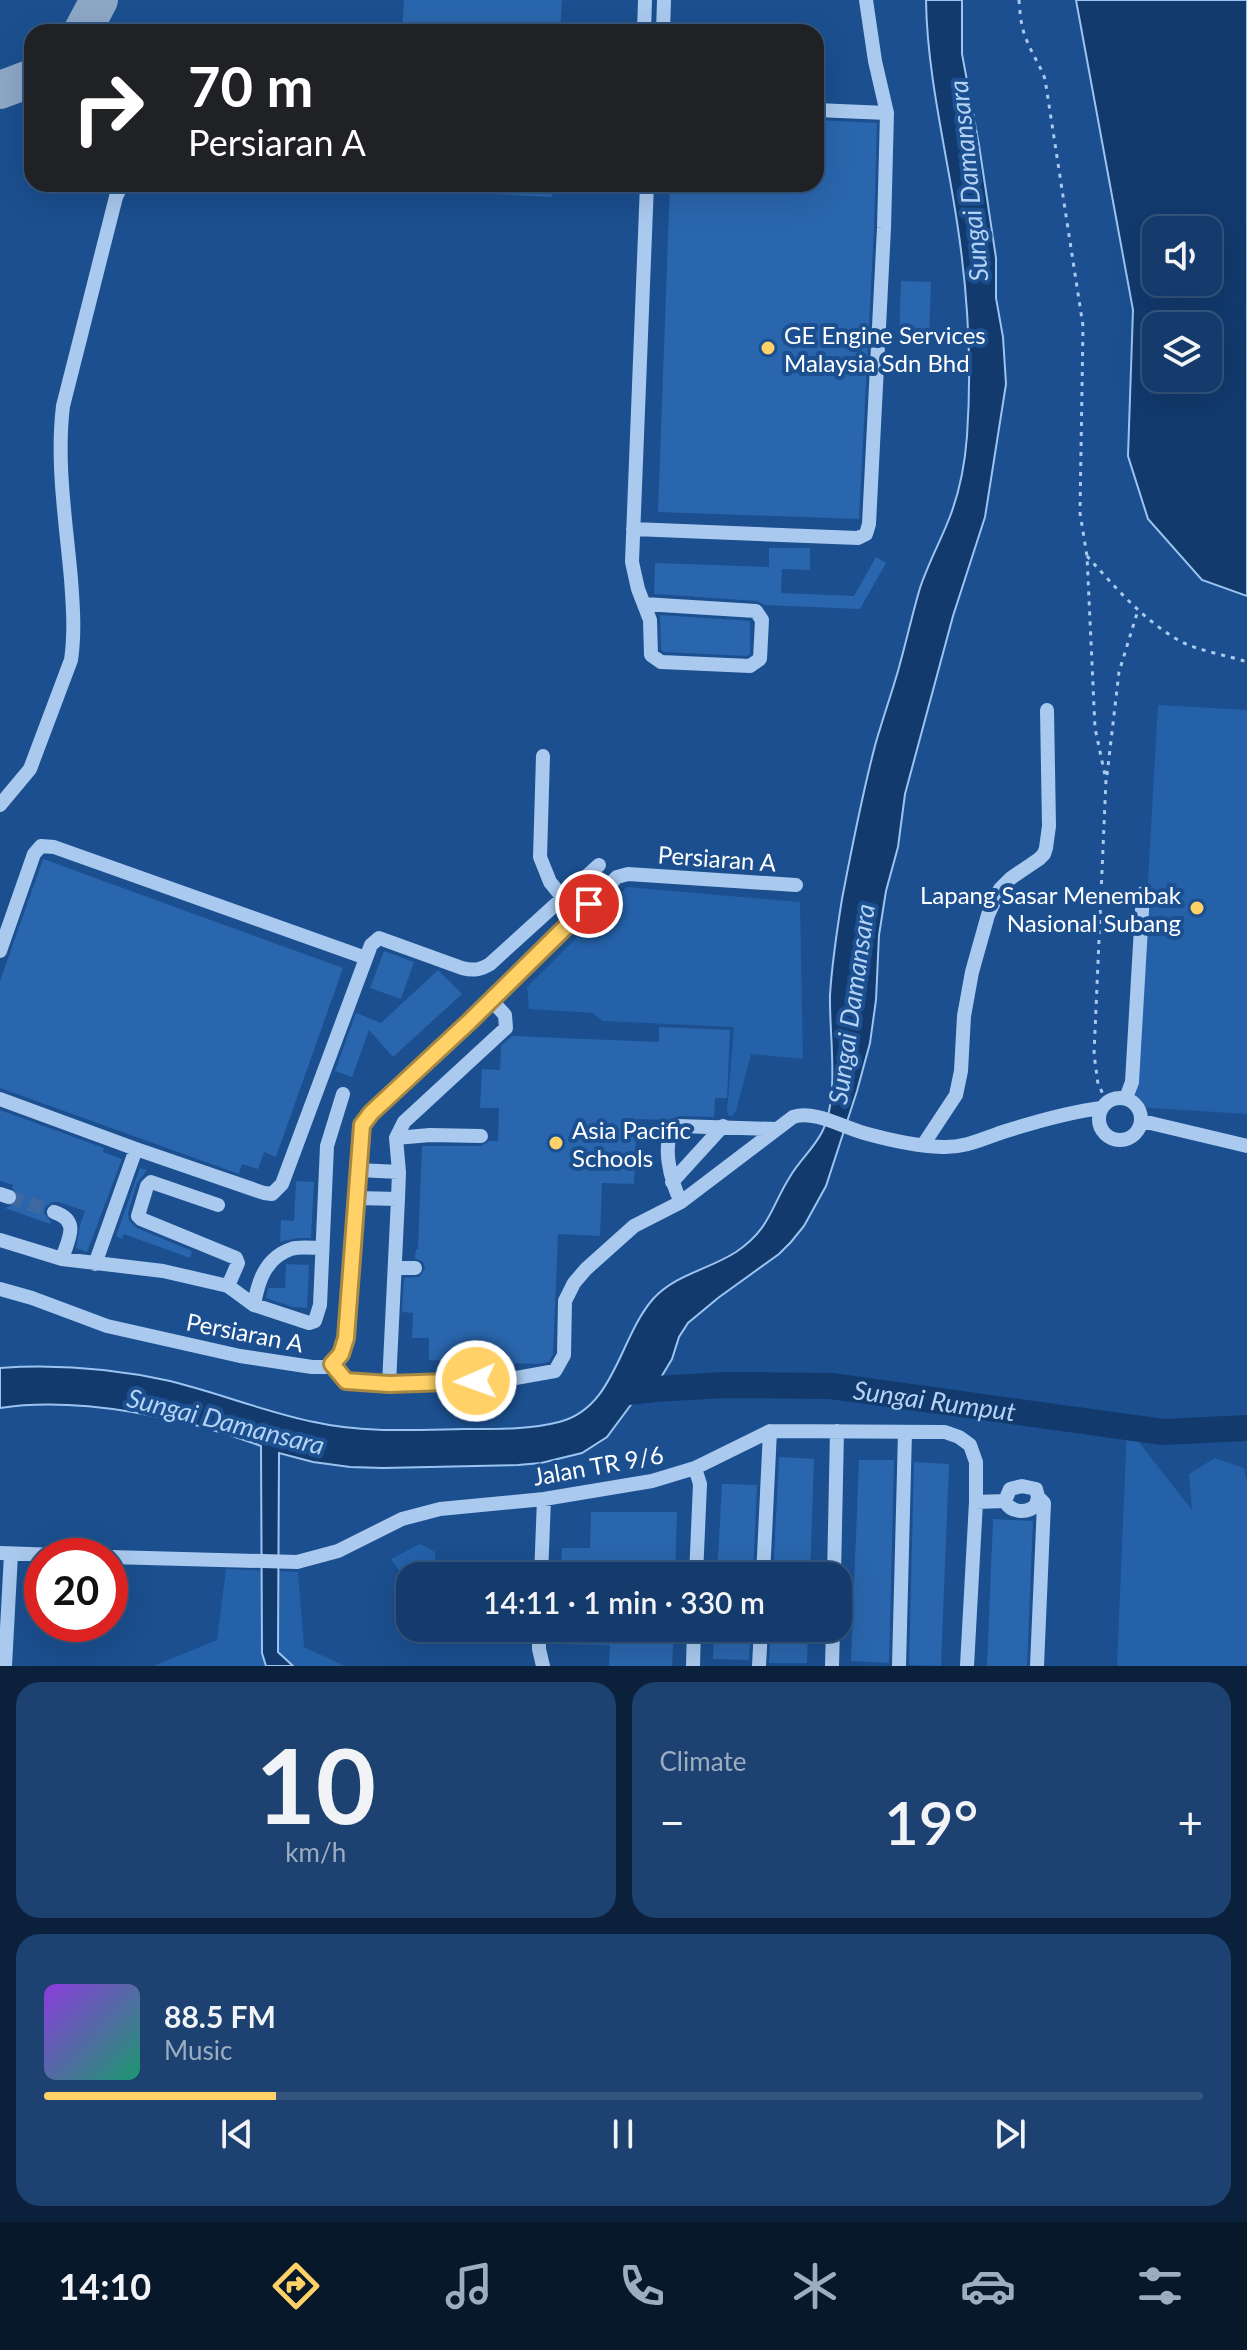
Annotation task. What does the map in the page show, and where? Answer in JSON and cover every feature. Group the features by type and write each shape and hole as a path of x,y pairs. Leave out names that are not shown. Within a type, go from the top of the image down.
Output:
{"street":[{"path":"644,24 645,0"},
{"path":"663,24 664,0"},
{"path":"633,529 858,538 866,534 869,524 884,228 887,113 866,0"},
{"path":"824,110 887,113"},
{"path":"0,805 30,769 71,660 74,613 59,437 63,406 118,192"},
{"path":"644,604 756,611 762,620 760,659 750,666 657,661 651,655 650,620 644,604 633,574 647,192"},
{"path":"923,1145 956,1095 961,1071 964,1016 988,915 1000,889 1039,859 1046,848 1049,826 1047,710"},
{"path":"543,756 540,857 550,882 563,898"},
{"path":"0,951 34,854 41,846 54,847 366,958"},
{"path":"0,1099 272,1194 278,1190 371,945 379,938 462,968 473,971 482,969 599,865"},
{"name":"Persiaran A","path":"0,1289 107,1326 240,1356 312,1367 332,1364 341,1354 346,1338 362,1125 371,1113 617,877 628,874 796,885"},
{"path":"1126,1098 1132,1082 1143,893"},
{"path":"389,1384 399,1172 396,1138 404,1122 506,1028 505,1015 491,1000"},
{"path":"424,1065 444,1086"},
{"path":"0,1240 62,1259 163,1271 228,1286 254,1305 309,1323 315,1321 320,1305 327,1146 343,1094"},
{"path":"332,1364 346,1381 389,1384 505,1380 555,1371 564,1355 565,1301 586,1269 634,1226 681,1202 800,1114 863,1132 944,1147 974,1144 1040,1121 1126,1098 1138,1107 1142,1121 1135,1134 1115,1140 1103,1131 1100,1124 1104,1105"},
{"path":"1142,1121 1247,1146"},
{"path":"681,1202 669,1170 670,1134 673,1128 723,1126 776,1129"},
{"path":"672,1182 723,1126"},
{"path":"396,1138 481,1136"},
{"path":"95,1264 136,1149"},
{"path":"358,1170 399,1172"},
{"path":"218,1205 151,1182 138,1216 236,1258 238,1263 228,1286"},
{"path":"357,1198 398,1199"},
{"path":"54,1212 65,1216 70,1222 71,1230 62,1259"},
{"path":"254,1305 258,1281 276,1259 291,1249 322,1248"},
{"path":"395,1268 415,1268"},
{"path":"764,1562 770,1431"},
{"name":"Jalan TR 9/6","path":"128,1558 297,1562 338,1551 402,1519 440,1509 544,1499 652,1481 695,1468 770,1431 945,1432 970,1445 976,1462 967,1666"},
{"path":"834,1562 837,1431"},
{"path":"899,1666 905,1432"},
{"path":"695,1468 700,1484 697,1562"},
{"path":"976,1502 1005,1501 1013,1509 1028,1510 1036,1505 1038,1497 1044,1503 1037,1666"},
{"path":"542,1562 544,1499"},
{"path":"5,1666 6,1553"},
{"path":"539,1642 543,1666"},
{"path":"693,1666 694,1642"},
{"path":"759,1666 760,1642"},
{"path":"832,1666 833,1642"}],"path":[{"path":"1019,0 1027,41 1045,79 1083,326 1080,513 1087,556 1095,728 1106,780"},
{"path":"1087,556 1138,610 1182,642 1247,662"},
{"path":"1104,1105 1094,1054 1106,780 1119,672 1138,610"}],"shaded area":[{"name":"Lapang Sasar Menembak Nasional Subang","path":"1158,705 1247,710 1247,1114 1135,1107"},
{"path":"627,887 800,902 803,1059 751,1054 732,1116 727,1111 734,1027 603,1021 592,1013 529,1009 527,987"},
{"path":"1127,1427 1192,1510 1189,1474 1215,1458 1244,1468 1247,1482 1247,1666 1117,1666"},
{"path":"420,1544 435,1552 436,1562 396,1562 396,1566 391,1559"},
{"path":"226,1569 298,1572 304,1647 345,1666 153,1666 217,1640"}],"water":[{"name":"Sungai Damansara","path":"926,0 962,0 962,54 996,258 996,298 1003,337 1006,384 985,517 953,616 905,794 898,847 886,891 879,935 876,1000 870,1043 826,1186 804,1226 791,1242 688,1323 654,1389 633,1402 607,1437 582,1453 518,1465 383,1468 313,1462 279,1453 278,1652 293,1666 266,1666 262,1653 261,1446 167,1419 98,1407 31,1405 0,1408 0,1368 64,1367 149,1377 296,1418 351,1428 499,1429 547,1425 578,1414 593,1402 653,1299 682,1278 736,1252 763,1226 791,1175 819,1138 827,1118 832,1084 832,971 858,820 876,742 920,588 953,509 965,457 969,356 964,275 933,84"},
{"path":"1076,0 1247,0 1247,596 1202,580 1148,519 1128,456 1133,310"}],"building":[{"path":"404,0 562,0 560,24 402,24"},
{"name":"GE Engine Services Malaysia Sdn Bhd","path":"824,120 877,123 859,519 658,512 670,192 824,192"},
{"path":"470,192 552,192 552,197"},
{"path":"901,281 931,282 929,341 899,340"},
{"path":"769,548 810,548 810,570 782,569 781,593 854,596 876,557 886,563 860,609 764,605 757,601 654,594 655,563 769,567"},
{"path":"660,615 750,621 750,654 664,652 661,650"},
{"path":"43,859 343,968 276,1157 264,1152 258,1169 242,1164 239,1174 0,1088 0,981"},
{"path":"384,951 414,962 401,999 370,988"},
{"path":"438,970 462,994 393,1057 369,1030 352,1077 335,1071 356,1013 381,1023"},
{"path":"659,1027 730,1030 727,1098 715,1098 714,1117 637,1119 634,1184 602,1183 600,1236 558,1234 553,1354 549,1362 429,1360 429,1338 412,1338 413,1313 402,1312 404,1278 419,1277 425,1269 423,1262 415,1258 418,1249 422,1146 481,1146 498,1141 499,1108 480,1108 482,1069 500,1070 501,1046 512,1036 659,1042"},
{"path":"0,1110 104,1148 103,1152 122,1159 87,1252 76,1248 85,1211 52,1202 44,1212 50,1224 5,1208 16,1204 19,1196 13,1185 0,1181"},
{"path":"140,1168 147,1170 137,1183 128,1213 129,1221 137,1228 192,1251 190,1258 124,1234 122,1239 116,1236"},
{"path":"296,1181 314,1182 311,1238 280,1242 281,1220 294,1221"},
{"path":"286,1264 309,1265 307,1308 266,1298 268,1288 285,1288"},
{"path":"779,1457 814,1459 810,1562 774,1562"},
{"path":"859,1460 894,1460 889,1663 851,1661"},
{"path":"914,1462 949,1464 941,1666 909,1665"},
{"path":"722,1484 757,1485 754,1562 718,1562"},
{"path":"591,1512 677,1512 675,1562 562,1562 562,1548 590,1548"},
{"path":"993,1519 1033,1521 1027,1666 987,1666"},
{"path":"673,1642 672,1666 609,1666 610,1645 559,1644"},
{"path":"714,1642 750,1642 749,1660 713,1659"},
{"path":"770,1642 808,1642 807,1663 769,1663"}],"waterway":[{"name":"Sungai Rumput","path":"620,1393 724,1385 831,1386 1163,1432 1247,1428"}],"taxiway":[{"path":"86,24 99,0"},
{"path":"0,90 24,81"}],"tunnel":[{"path":"9,1197 54,1212"}],"place":[{"name":"GE Engine Services Malaysia Sdn Bhd","path":"768,348"},
{"name":"Lapang Sasar Menembak Nasional Subang","path":"1197,908"},
{"name":"Asia Pacific Schools","path":"556,1143"}],"route":[{"path":"476,1381 389,1384 346,1381 332,1364 341,1354 346,1338 362,1125 589,904"}]}
